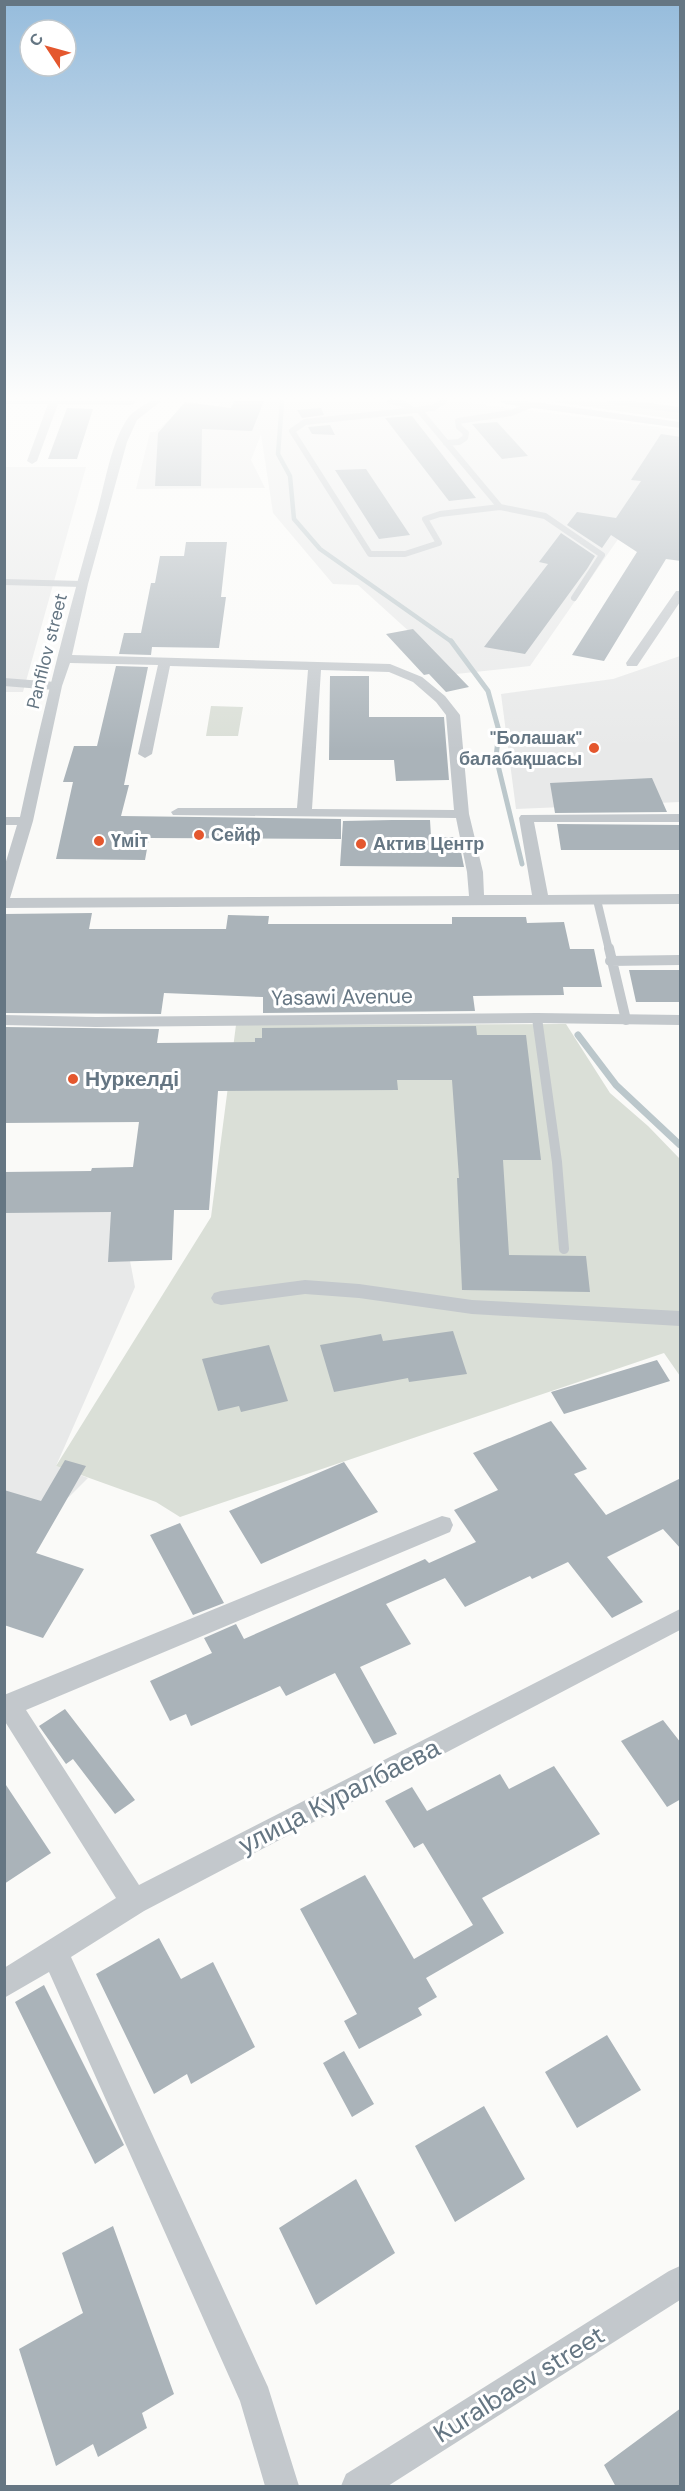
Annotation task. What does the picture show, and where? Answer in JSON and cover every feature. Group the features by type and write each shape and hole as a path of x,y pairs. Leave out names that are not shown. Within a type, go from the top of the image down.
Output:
{"street":[{"name":"Panfilov street","path":"4,896 26,821 55,686 64,660 101,517"},
{"path":"633,663 681,594"},
{"path":"64,660 315,665 390,668 402,671 445,703 453,715 462,814 475,872 477,901"},
{"path":"146,754 165,661"},
{"path":"304,812 315,665"},
{"path":"178,812 462,814"},
{"path":"541,901 526,818 681,818"},
{"path":"4,821 26,821"},
{"path":"4,903 681,899"},
{"name":"Yasawi Avenue","path":"4,1020 96,1022 537,1018 681,1020"},
{"path":"221,1298 305,1287 359,1291 472,1307 681,1319"},
{"path":"134,1902 9,1705 442,1525"},
{"name":"улица Куралбаева","path":"4,1984 134,1902 681,1619"},
{"path":"54,1951 256,2399 282,2487"},
{"name":"Kuralbaev street","path":"358,2487 681,2282"}],"lane":[{"path":"347,517 370,554 398,555 429,549 439,543 425,519 430,517"},
{"path":"547,517 602,555 574,597"},
{"path":"5,584 82,584"},
{"path":"4,682 55,686"},
{"path":"597,900 626,1020"},
{"path":"610,961 681,960"},
{"path":"537,1018 557,1162 564,1249"}],"shaded area":[{"path":"4,517 72,517 23,692 5,692"},
{"path":"277,517 680,517 680,536 623,532 530,666 456,674 358,585 333,584"},
{"name":"\"Болашак\" балабақшасы","path":"680,656 680,802 516,809 501,694 613,679"},
{"path":"211,706 243,707 238,736 206,736"},
{"path":"566,1024 610,1093 648,1126 680,1159 680,1376 664,1353 180,1517 156,1502 56,1466 211,1217 236,1025"},
{"path":"120,1208 135,1287 56,1466 88,1478 70,1496 29,1526 5,1569 5,1210"}],"building":[{"path":"365,517 398,517 410,535 379,539"},
{"path":"573,517 681,517 681,561 666,559 604,661 572,655 637,552 611,535 602,548 567,525"},
{"path":"561,533 595,556 587,569 525,654 484,647 548,564 539,562"},
{"path":"186,542 227,542 221,597 226,597 219,648 152,647 151,655 119,654 124,633 141,633 151,583 155,583 160,556 184,556"},
{"path":"413,629 469,687 446,692 429,674 424,675 386,634"},
{"path":"116,666 148,667 124,785 129,785 121,816 341,819 341,839 149,838 145,860 56,859 73,782 63,782 74,746 97,746"},
{"path":"330,676 369,676 369,717 444,717 449,780 396,781 394,760 329,760"},
{"path":"652,778 667,812 555,813 550,783"},
{"path":"430,820 431,837 458,837 464,867 340,866 343,821"},
{"path":"557,824 681,825 681,850 561,850"},
{"path":"92,913 89,929 226,929 228,915 269,916 268,924 452,924 452,917 526,917 527,923 564,922 570,949 594,949 602,987 563,987 564,995 473,996 475,1011 263,1013 263,997 164,993 161,1014 4,1013 4,914"},
{"path":"629,970 681,970 681,1002 636,1002"},
{"path":"476,1026 477,1035 526,1035 541,1160 503,1160 509,1255 586,1256 590,1292 462,1290 457,1178 459,1178 452,1080 397,1080 398,1090 218,1091 209,1210 174,1210 172,1260 108,1262 111,1212 4,1213 4,1172 91,1171 92,1168 133,1167 139,1122 4,1123 4,1027 159,1029 157,1043 255,1042 255,1038 262,1038 262,1028"},
{"path":"453,1331 467,1374 409,1382 408,1378 334,1392 320,1345 381,1334 383,1341"},
{"path":"269,1345 288,1401 241,1412 239,1406 218,1411 202,1359"},
{"path":"657,1360 670,1381 564,1414 551,1392"},
{"path":"551,1421 587,1469 574,1474 606,1515 681,1478 681,1549 663,1529 607,1557 643,1602 612,1618 568,1562 532,1579 530,1576 465,1607 445,1578 386,1604 411,1644 360,1667 397,1734 374,1744 335,1673 286,1696 280,1686 191,1726 186,1714 170,1721 150,1681 212,1653 204,1638 236,1624 244,1639 425,1559 429,1563 476,1542 454,1510 498,1490 473,1453"},
{"path":"65,1460 86,1466 36,1553 84,1569 43,1638 4,1625 4,1490 41,1501"},
{"path":"344,1462 378,1512 261,1564 229,1511"},
{"path":"180,1523 224,1603 193,1615 150,1535"},
{"path":"65,1709 135,1800 115,1814 73,1759 66,1764 39,1726"},
{"path":"663,1720 681,1743 681,1799 667,1807 621,1741"},
{"path":"554,1766 600,1834 482,1898 504,1933 426,1978 437,1997 418,2008 422,2015 359,2049 344,2021 357,2014 300,1909 365,1875 414,1959 473,1925 423,1843 414,1848 385,1801 412,1787 427,1811 500,1774 509,1789"},
{"path":"4,1782 51,1853 4,1884"},
{"path":"159,1938 181,1979 213,1962 255,2047 191,2084 187,2074 154,2094 96,1974"},
{"path":"44,1985 124,2145 95,2164 15,2002"},
{"path":"607,2035 641,2090 577,2128 545,2072"},
{"path":"344,2051 374,2104 352,2117 323,2063"},
{"path":"484,2106 525,2179 455,2222 415,2146"},
{"path":"356,2179 395,2253 316,2305 279,2228"},
{"path":"113,2226 174,2394 142,2413 147,2428 98,2457 93,2444 56,2466 19,2349 83,2313 62,2253"},
{"path":"681,2408 681,2487 616,2487 604,2465"}],"waterway":[{"path":"294,517 320,549 451,642"},
{"path":"451,642 488,691 499,731 496,757 522,864"},
{"path":"578,1035 616,1085 680,1145"}],"place":[{"name":"\"Болашак\" балабақшасы","path":"594,748"},
{"name":"Сейф","path":"199,835"},
{"name":"Үміт","path":"99,841"},
{"name":"Актив Центр","path":"361,844"},
{"name":"Нуркелді","path":"73,1079"}]}
